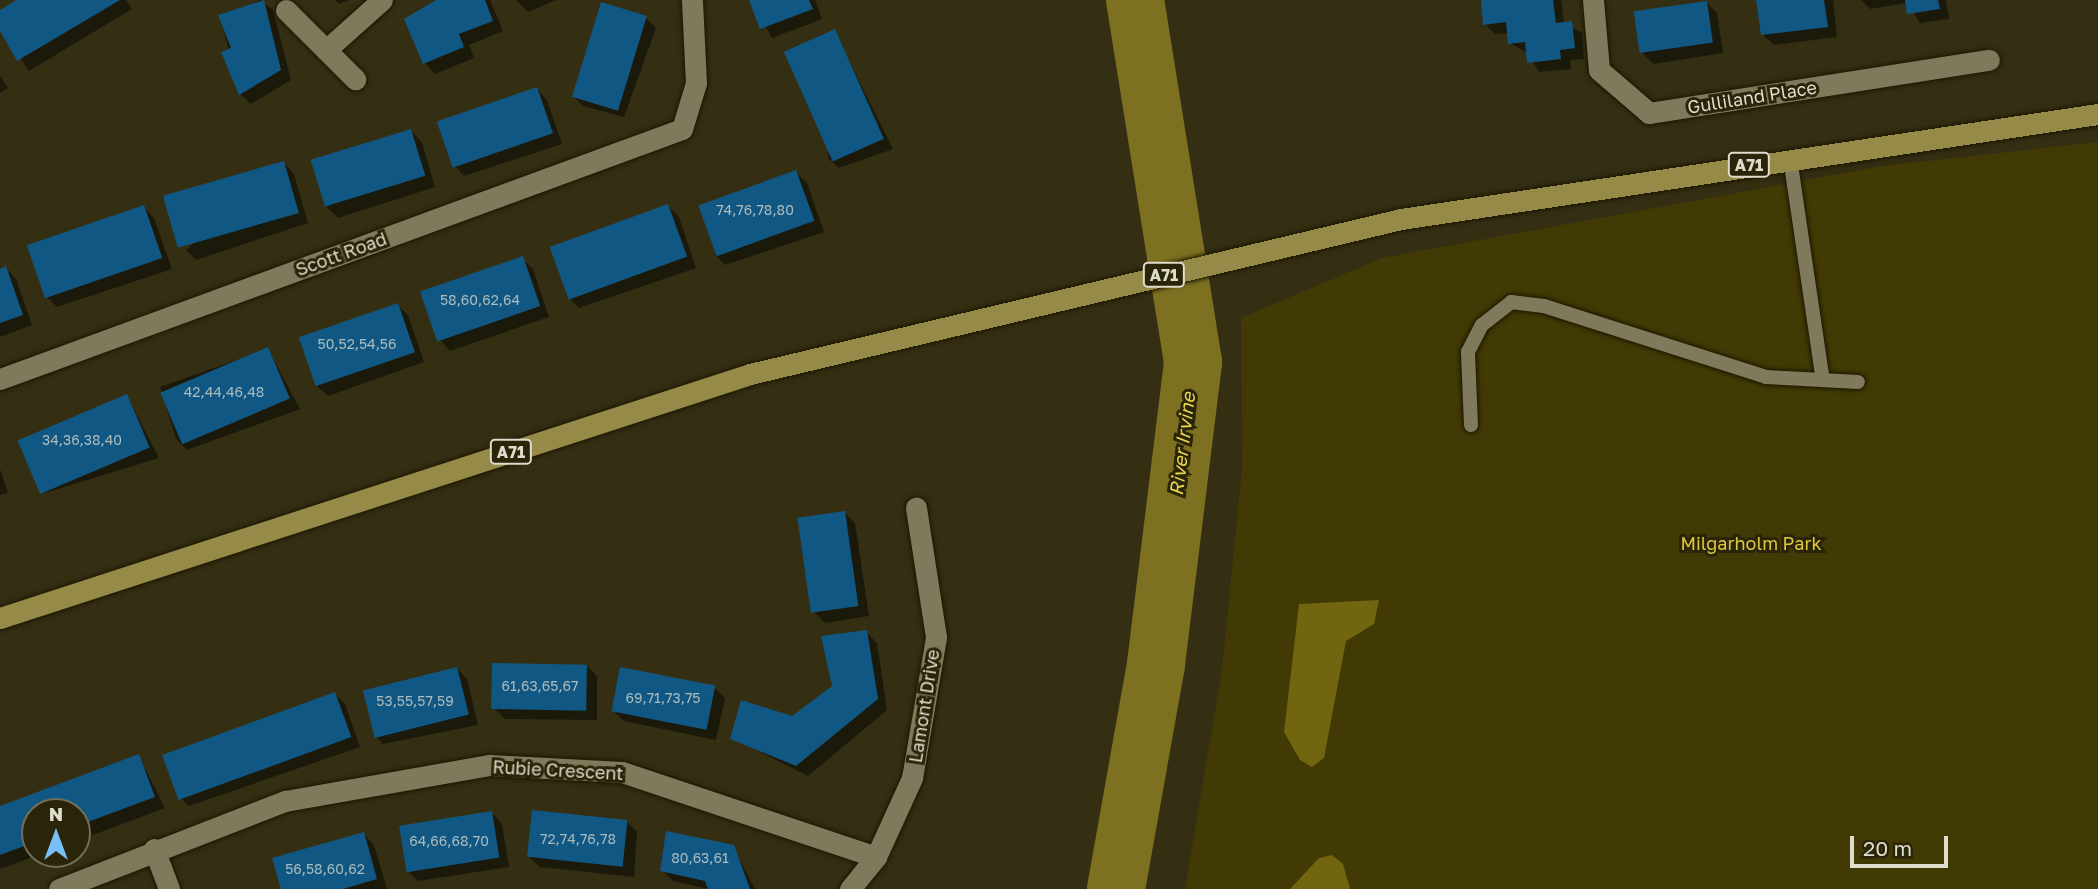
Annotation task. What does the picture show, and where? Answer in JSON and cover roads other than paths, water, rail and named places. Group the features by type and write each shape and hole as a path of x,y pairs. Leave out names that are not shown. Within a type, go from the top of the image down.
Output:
{"main road":[{"name":"A71","path":"0,618 750,374 1401,219 1790,158 2098,114"}],"street":[{"path":"326,50 382,0"},
{"name":"Scott Road","path":"0,379 682,129 695,83 692,0"},
{"name":"Gulliland Place","path":"1593,0 1599,70 1649,113 1989,60"},
{"path":"286,10 355,79"},
{"name":"Lamont Drive","path":"850,889 876,857 912,778 936,637 916,508"},
{"name":"Rubie Crescent","path":"58,889 155,849 285,801 490,765 622,772 876,857"},
{"path":"155,849 169,889"}],"lane":[{"path":"1790,158 1822,376"},
{"path":"1471,425 1468,352 1482,325 1511,302 1544,306 1766,377 1822,376 1858,382"}],"waterway":[{"name":"River Irvine","path":"1116,889 1156,664 1193,362 1135,0"}],"park label":[{"name":"Milgarholm Park","path":"1751,543"}]}
